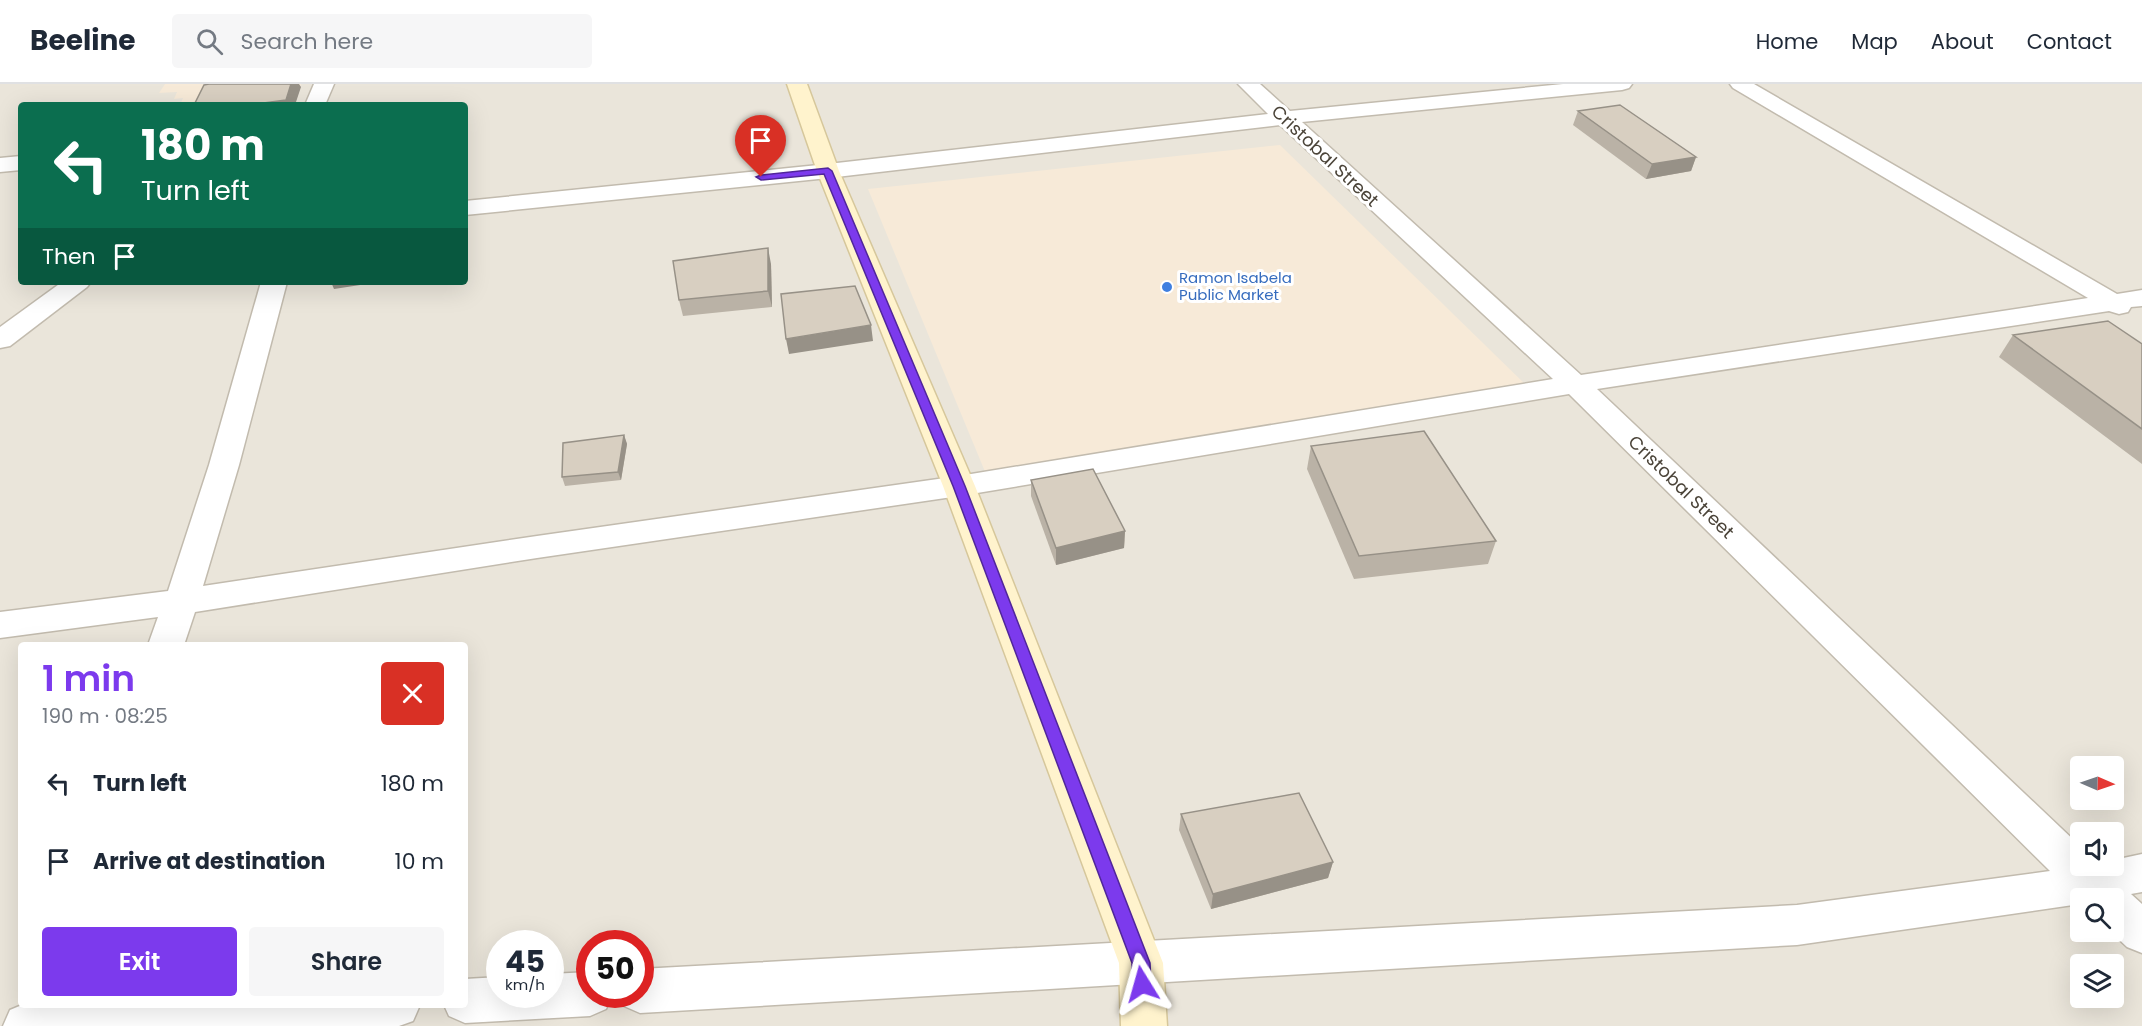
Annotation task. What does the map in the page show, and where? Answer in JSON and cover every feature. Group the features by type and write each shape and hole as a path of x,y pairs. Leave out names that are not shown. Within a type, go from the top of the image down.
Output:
{"main road":[{"path":"797,84 828,171 959,486 1141,963 1144,1026"}],"street":[{"path":"316,102 324,84"},
{"name":"Cristobal Street","path":"1248,84 1575,384 2096,888"},
{"path":"468,208 828,171 1284,118 1622,84"},
{"path":"1740,84 2142,318"},
{"path":"0,165 18,163"},
{"path":"0,340 74,285"},
{"path":"167,642 182,602 228,453 273,285"},
{"path":"0,625 182,602 549,545 959,486 1575,384 2142,298"},
{"path":"2117,888 2142,873"},
{"path":"654,990 1797,925 2070,899"},
{"name":"Cristobal Street","path":"2124,915 2142,933"},
{"path":"468,1001 576,995"},
{"path":"33,1008 26,1026 344,1008"}],"shaded area":[{"path":"0,84 2142,84 2142,1026 0,1026"},
{"path":"165,84 301,84 294,102 181,102 183,98 174,99 177,92 159,93"},
{"name":"Ramon Isabela Public Market","path":"1280,145 1526,385 986,474 868,189"}],"building":[{"path":"291,84 286,100 196,102 204,85"},
{"path":"1620,105 1696,157 1652,164 1578,111"},
{"path":"768,248 768,291 679,300 673,261"},
{"path":"855,286 871,325 786,339 781,294"},
{"path":"2108,321 2142,344 2142,429 2013,335"},
{"path":"1424,431 1496,541 1359,556 1311,446"},
{"path":"624,435 618,472 562,477 563,443"},
{"path":"1093,469 1125,531 1056,548 1031,480"},
{"path":"1299,793 1333,862 1213,894 1181,814"}],"place":[{"name":"Ramon Isabela Public Market","path":"1167,287"}],"route":[{"path":"761,177 828,171 959,486 1141,963 1142,984"}]}
